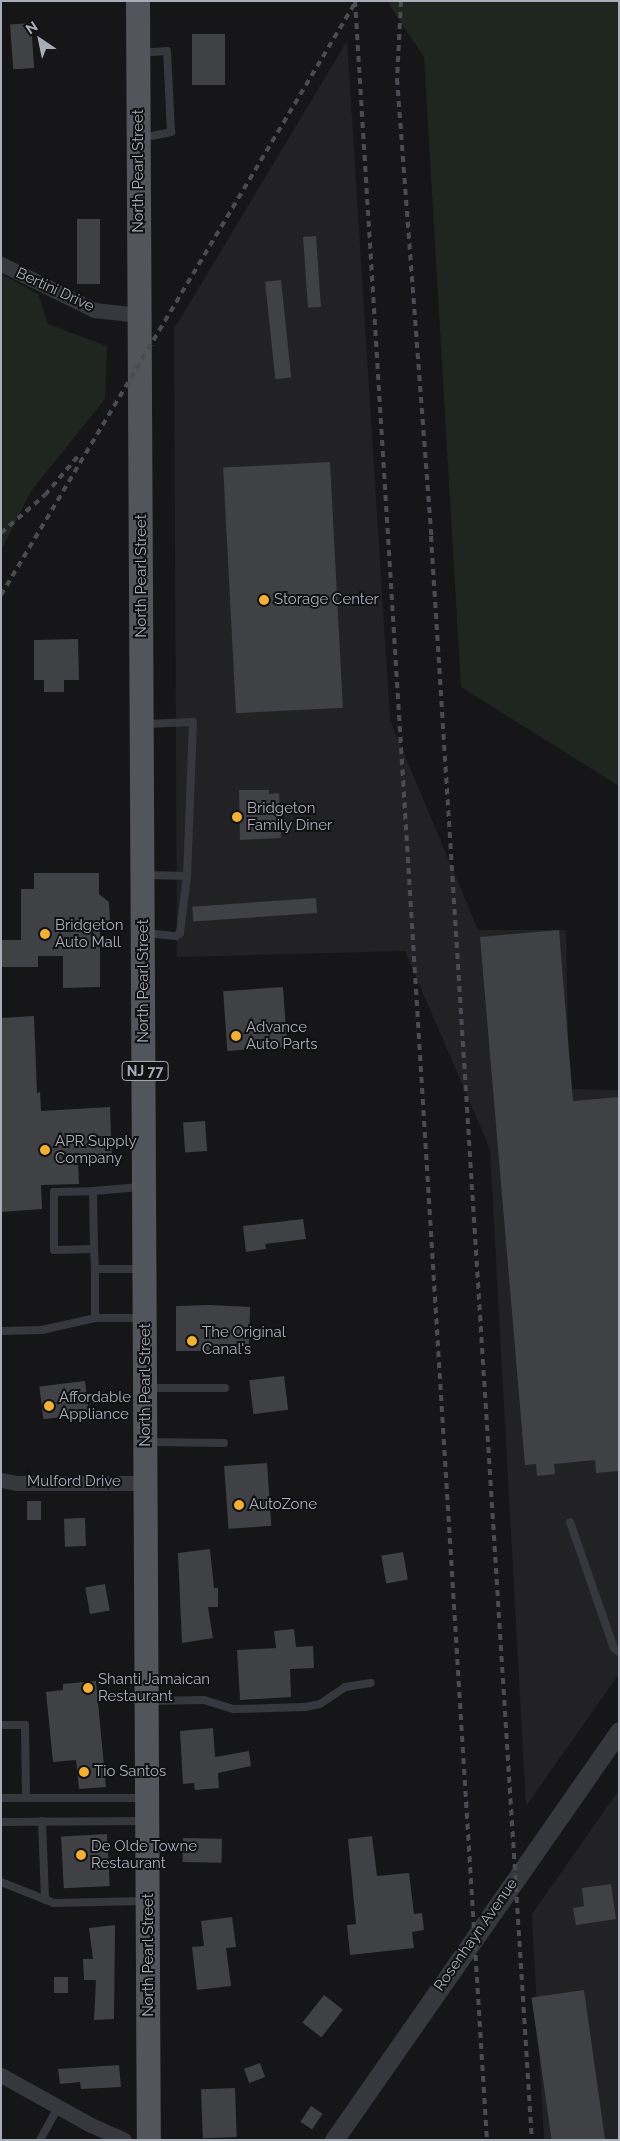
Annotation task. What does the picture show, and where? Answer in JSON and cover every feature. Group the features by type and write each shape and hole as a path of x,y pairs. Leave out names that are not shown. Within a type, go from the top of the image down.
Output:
{"main road":[{"name":"North Pearl Street","path":"138,1 150,1901 149,2140"}],"street":[{"name":"Bertini Drive","path":"1,264 94,310 140,315"},
{"name":"Mulford Drive","path":"1,1480 17,1483 146,1482"},
{"name":"Rosenhayn Avenue","path":"334,2140 619,1731"},
{"path":"1,2075 58,2107 124,2140"}],"lane":[{"path":"138,53 167,51 172,132 139,138"},
{"path":"142,724 193,722 187,876 180,933 176,936 144,932"},
{"path":"144,875 187,876"},
{"path":"94,1250 54,1250 54,1192 93,1191 144,1186"},
{"path":"93,1191 95,1318"},
{"path":"95,1269 145,1269"},
{"path":"1,1331 42,1330 95,1318 145,1318"},
{"path":"146,1388 225,1388"},
{"path":"146,1442 224,1443"},
{"path":"570,1522 614,1648 619,1652"},
{"path":"148,1701 204,1700 234,1709 305,1707 320,1704 345,1687 371,1683"},
{"path":"1,1725 25,1725 26,1797"},
{"path":"1,1798 26,1797 148,1809"},
{"path":"1,1822 42,1821 148,1809"},
{"path":"42,1821 45,1900"},
{"path":"1,1882 54,1903 150,1901"},
{"path":"40,2140 58,2107"}],"shaded area":[{"path":"387,1 619,1 619,786 461,687 424,57"},
{"path":"347,41 390,720 478,930 566,930 569,1089 619,1090 619,1674 526,1806 490,1149 405,951 177,957 174,329"},
{"path":"1,274 38,294 48,324 107,346 105,399 31,491 1,551"},
{"path":"619,1790 619,2140 544,2140 532,1914"}],"building":[{"path":"31,23 34,68 13,69 10,24"},
{"path":"192,34 225,34 225,85 192,85"},
{"path":"77,219 100,219 100,284 77,284"},
{"path":"316,236 321,307 308,308 303,237"},
{"path":"281,280 291,377 275,379 265,282"},
{"path":"330,462 343,708 236,713 223,468"},
{"path":"78,639 79,680 64,680 64,692 44,692 44,680 34,680 34,640"},
{"path":"239,790 269,790 269,794 279,793 281,838 240,840"},
{"path":"34,873 99,873 99,894 109,902 110,921 100,930 100,987 63,988 63,956 38,956 38,967 1,967 1,940 21,940 21,889 34,889"},
{"path":"316,898 317,913 193,922 192,907"},
{"path":"559,930 573,1101 619,1097 619,1471 596,1473 595,1460 554,1464 555,1474 537,1476 536,1464 525,1465 480,937"},
{"path":"283,987 287,1047 227,1051 223,991"},
{"path":"34,1016 37,1093 40,1092 41,1111 110,1107 112,1162 78,1163 79,1184 41,1185 42,1209 1,1212 1,1018"},
{"path":"205,1121 207,1151 185,1152 183,1123"},
{"path":"303,1219 306,1239 265,1244 266,1249 246,1252 243,1226"},
{"path":"176,1306 250,1307 249,1344 222,1344 222,1351 176,1351"},
{"path":"284,1376 288,1410 253,1414 249,1380"},
{"path":"85,1381 89,1414 43,1419 39,1387"},
{"path":"267,1463 271,1526 228,1529 224,1466"},
{"path":"27,1501 41,1501 41,1520 27,1520"},
{"path":"85,1518 86,1546 65,1547 64,1519"},
{"path":"210,1549 214,1588 218,1588 218,1607 208,1607 213,1638 182,1643 178,1553"},
{"path":"403,1552 408,1580 386,1583 381,1556"},
{"path":"105,1584 110,1611 90,1614 85,1587"},
{"path":"294,1629 296,1647 313,1646 314,1668 290,1669 291,1697 240,1700 237,1650 276,1648 274,1631"},
{"path":"96,1681 106,1787 79,1789 76,1760 53,1762 46,1692 63,1690 63,1684"},
{"path":"213,1728 215,1757 249,1751 251,1766 218,1773 219,1788 195,1790 194,1783 183,1784 180,1731"},
{"path":"107,1834 110,1886 64,1888 61,1836"},
{"path":"372,1836 377,1876 409,1873 414,1914 422,1913 424,1930 412,1932 414,1948 350,1955 347,1925 356,1924 348,1839"},
{"path":"183,1838 222,1839 222,1863 183,1862"},
{"path":"611,1884 616,1919 576,1925 573,1908 584,1906 582,1888"},
{"path":"232,1917 236,1947 226,1948 231,1986 197,1990 192,1947 204,1946 201,1921"},
{"path":"115,1925 114,2019 94,2020 96,1980 84,1980 83,1959 93,1959 89,1928"},
{"path":"54,1977 68,1977 68,1993 54,1993"},
{"path":"584,1990 605,2140 552,2140 532,1997"},
{"path":"324,1995 343,2010 321,2037 302,2023"},
{"path":"260,2063 265,2077 249,2083 244,2069"},
{"path":"119,2065 121,2087 81,2089 80,2082 60,2084 58,2069"},
{"path":"235,2088 237,2137 203,2138 201,2089"},
{"path":"311,2106 323,2114 312,2130 300,2122"}],"railway":[{"path":"355,1 487,2140"},
{"path":"401,1 397,79 431,536 532,2140"},
{"path":"1,595 355,3"},
{"path":"1,533 45,495 79,455"}],"place":[{"name":"Storage Center","path":"264,600"},
{"name":"Bridgeton Family Diner","path":"237,817"},
{"name":"Bridgeton Auto Mall","path":"45,934"},
{"name":"Advance Auto Parts","path":"236,1036"},
{"name":"APR Supply Company","path":"45,1150"},
{"name":"The Original Canal's","path":"192,1341"},
{"name":"Affordable Appliance","path":"49,1406"},
{"name":"AutoZone","path":"239,1505"},
{"name":"Shanti Jamaican Restaurant","path":"88,1688"},
{"name":"Tio Santos","path":"84,1772"},
{"name":"De Olde Towne Restaurant","path":"81,1855"}]}
